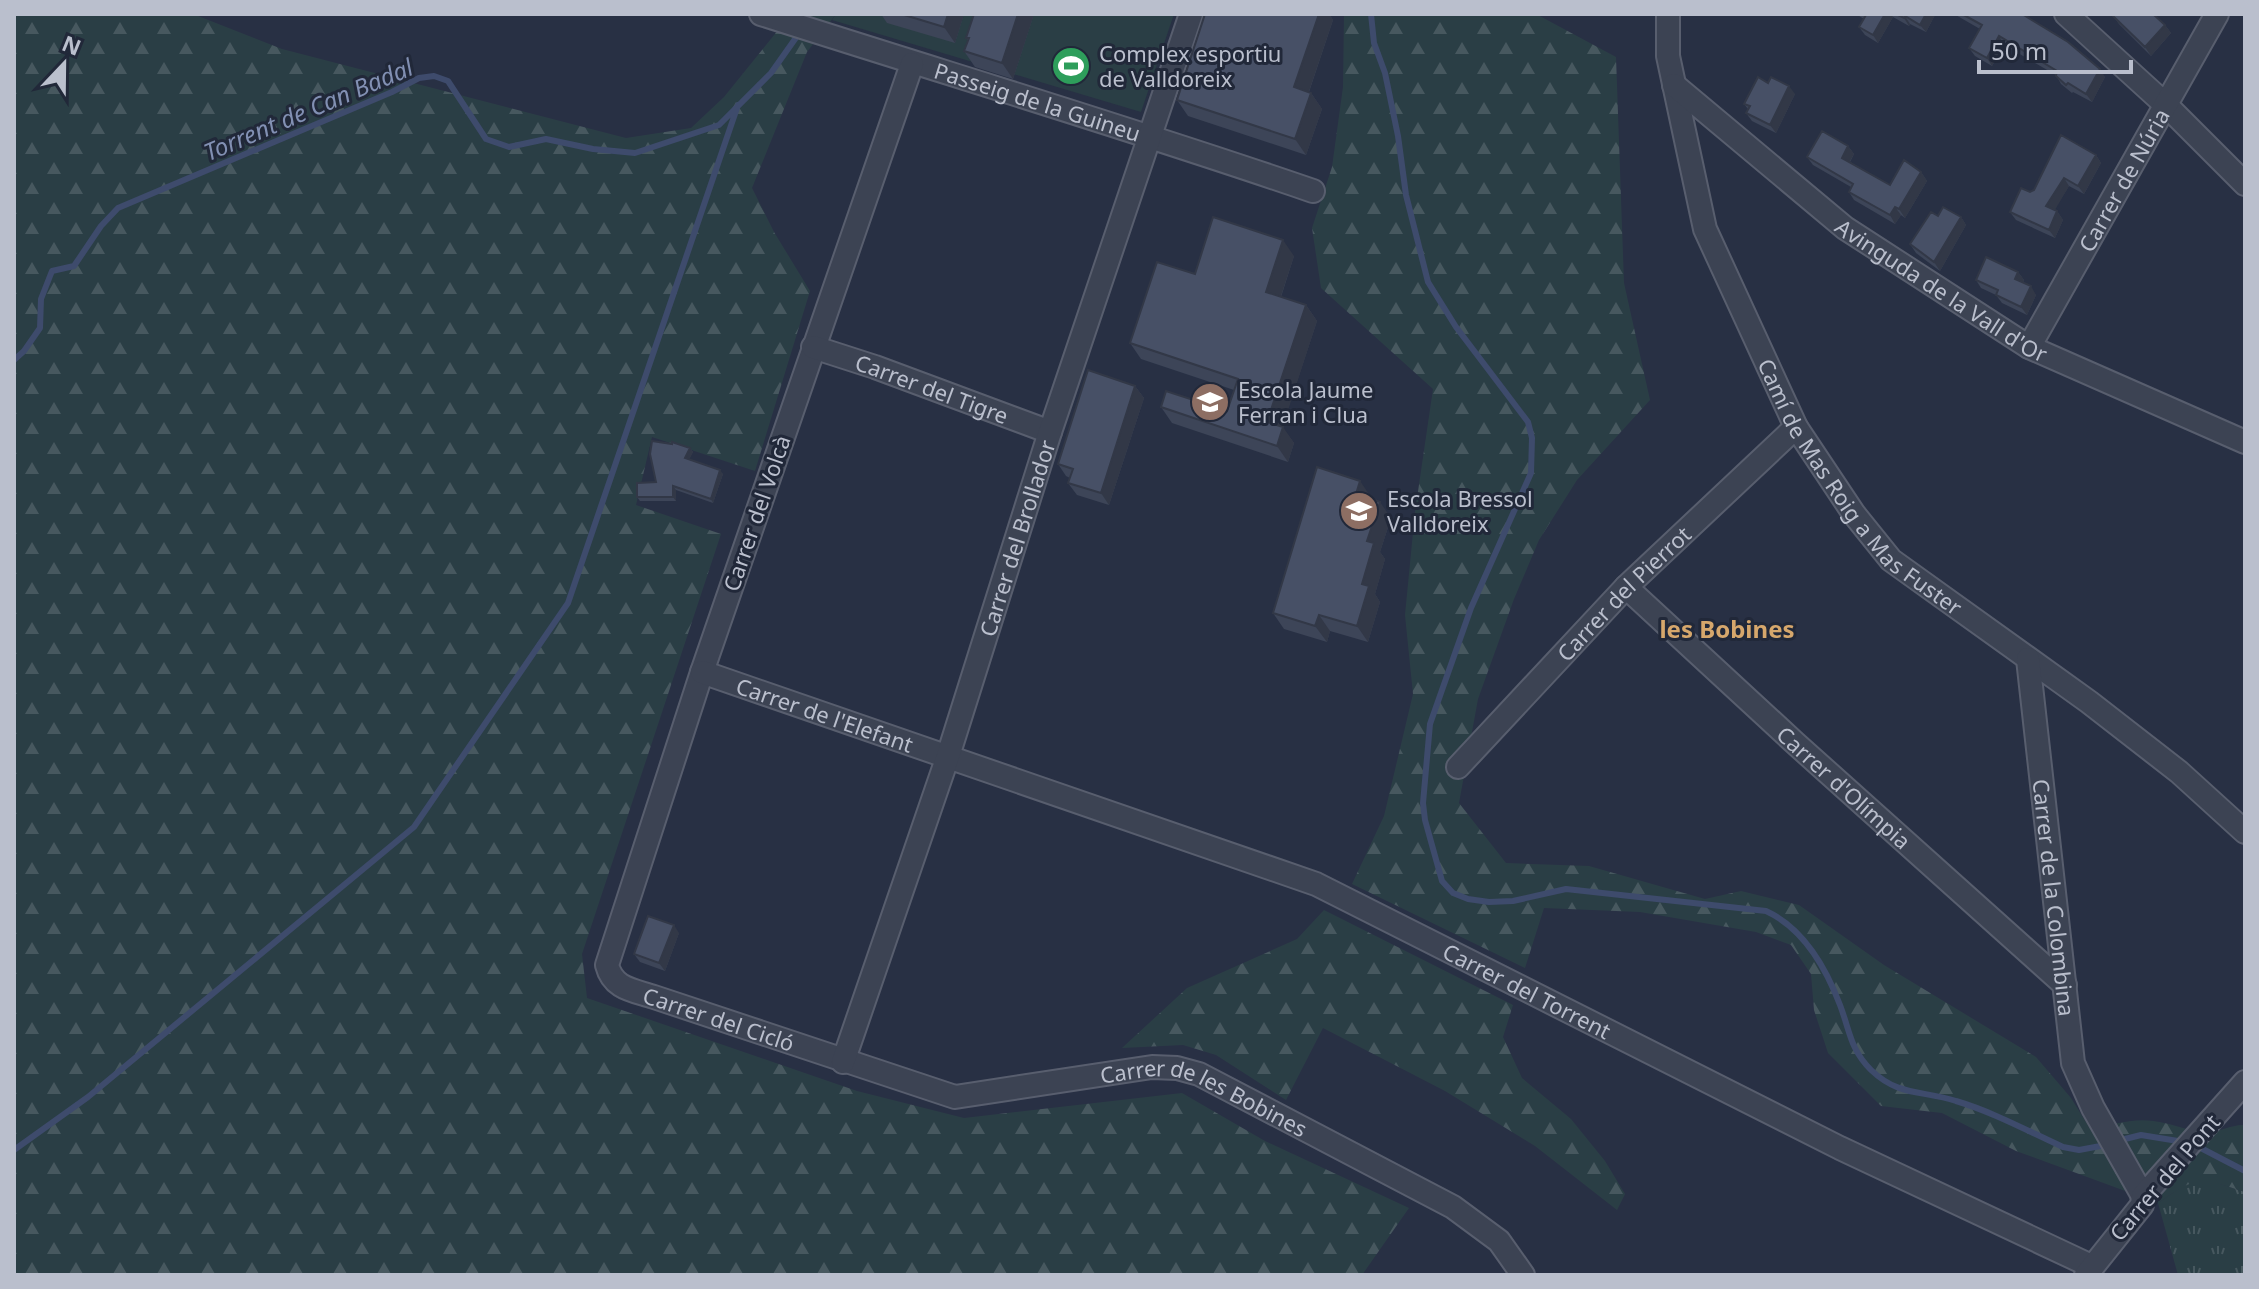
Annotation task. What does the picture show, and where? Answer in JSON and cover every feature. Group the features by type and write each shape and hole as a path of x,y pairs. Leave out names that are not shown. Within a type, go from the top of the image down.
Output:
{"street":[{"name":"Passeig de la Guineu","path":"761,14 912,64 1150,135 1313,191"},
{"name":"Carrer del Brollador","path":"843,1062 948,756 1050,432 1191,14"},
{"name":"Camí de Mas Roig a Mas Fuster","path":"1668,14 1668,56 1705,229 1796,427 1854,514 1891,560 2089,702 2179,772 2245,832"},
{"path":"2066,14 2167,106 2245,184"},
{"name":"Carrer de Núria","path":"2029,347 2217,14"},
{"name":"Carrer del Volcà","path":"607,965 702,672 912,64"},
{"name":"Avinguda de la Vall d'Or","path":"1674,85 1845,228 2029,347 2245,442"},
{"name":"Carrer del Tigre","path":"813,347 1050,432"},
{"name":"Carrer del Pierrot","path":"1458,767 1626,587 1796,427"},
{"name":"Carrer d'Olímpia","path":"1626,587 2065,985"},
{"name":"Carrer de la Colombina","path":"2028,659 2073,1063 2105,1130 2143,1196"},
{"name":"Carrer de l'Elefant","path":"702,672 948,756"},
{"name":"Carrer del Torrent","path":"948,756 1316,884 2088,1271"},
{"name":"Carrer del Cicló","path":"607,965 615,983 843,1062"},
{"name":"Carrer de les Bobines","path":"843,1062 955,1097 1141,1068 1177,1068 1199,1074 1453,1207 1499,1241 1523,1275"},
{"name":"Carrer del Pont","path":"2088,1271 2142,1205 2143,1196 2245,1082"}],"green space":[{"path":"14,14 193,14 282,49 626,138 691,128 724,97 791,14 836,14 807,52 752,188 774,232 810,291 755,471 652,437 636,505 721,534 582,954 587,998 857,1091 964,1118 1182,1093 1265,1141 1409,1208 1362,1275 14,1275"},
{"name":"Complex esportiu de Valldoreix","path":"836,14 1174,14 1141,112 832,20"},
{"path":"1344,14 1536,14 1616,57 1624,283 1650,400 1577,480 1539,540 1478,699 1459,803 1506,863 1589,866 1705,899 1741,891 1799,905 1884,965 2036,1057 2071,1098 2091,1130 2137,1120 2202,1132 2245,1125 2245,1192 2200,1181 2182,1187 2158,1203 2016,1151 1942,1113 1881,1106 1828,1053 1814,1010 1811,974 1791,945 1756,932 1640,912 1544,908 1525,968 1352,884 1384,816 1413,694 1405,615 1415,512 1433,389 1321,288 1312,228 1332,167 1343,87"},
{"path":"1324,910 1513,1005 1503,1037 1522,1078 1571,1119 1605,1161 1625,1194 1617,1210 1535,1146 1445,1091 1323,1028 1286,1100 1216,1055 1183,1045 1122,1048 1187,988 1297,939"},
{"path":"2205,1179 2245,1192 2245,1275 2178,1275 2158,1203 2186,1184"}],"building":[{"path":"901,14 948,14 944,27"},
{"path":"974,14 1018,14 1002,63 964,51"},
{"path":"1205,14 1319,14 1294,87 1311,93 1295,139 1177,100"},
{"path":"1864,14 1885,14 1873,35 1859,27"},
{"path":"1896,14 1926,14 1920,25"},
{"path":"1962,14 2022,14 2068,42 2100,69 2086,94 2068,83 2066,85 2056,76 2057,71 1999,36 1987,58 1969,48 1982,25"},
{"path":"2114,14 2153,14 2165,25 2145,47"},
{"path":"1758,77 1768,83 1771,77 1789,86 1770,125 1746,113 1750,106 1744,104"},
{"path":"1822,131 1848,146 1842,158 1890,185 1904,160 1921,172 1899,209 1895,207 1890,215 1849,192 1853,184 1807,157"},
{"path":"2061,135 2096,155 2078,186 2064,178 2046,206 2057,211 2049,230 2010,212 2021,188 2030,192 2034,190"},
{"path":"1943,207 1961,217 1934,262 1910,244 1931,212 1938,216"},
{"path":"1213,217 1283,240 1266,292 1306,305 1267,422 1283,427 1277,446 1161,407 1166,391 1227,411 1238,379 1130,343 1157,262 1195,274"},
{"path":"1986,257 2018,272 2015,279 2031,286 2021,307 1996,295 1998,290 1976,280"},
{"path":"1088,370 1135,386 1101,493 1068,483 1073,469 1058,464"},
{"path":"652,441 672,442 690,448 685,458 720,470 711,499 673,486 673,497 637,497 637,483 656,482 650,454"},
{"path":"1317,467 1360,481 1356,494 1380,502 1367,541 1374,543 1362,584 1369,586 1357,626 1319,615 1315,626 1273,613"},
{"path":"648,916 674,925 659,963 634,954"}],"waterway":[{"path":"1371,14 1374,43 1385,73 1398,136 1406,195 1428,282 1456,327 1528,422 1532,438 1531,473 1471,608 1430,724 1423,803 1442,881 1453,893 1489,902 1513,901 1566,889 1766,911 1791,928 1812,950 1834,991 1859,1055 1881,1079 1901,1089 1944,1098 1983,1111 2063,1147 2079,1150 2106,1145"},
{"name":"Torrent de Can Badal","path":"14,360 40,328 41,299 52,271 74,266 101,226 118,208 419,78 434,76 448,81 486,139 509,147 546,139 593,149 635,153 719,125 771,73 800,32"},
{"path":"14,1150 88,1097 414,827 568,603 738,105"},
{"path":"2117,1141 2141,1135 2184,1142"},
{"path":"2195,1145 2245,1171"}],"place":[{"name":"Complex esportiu de Valldoreix","path":"1071,66"},
{"name":"Escola Jaume Ferran i Clua","path":"1210,402"},
{"name":"Escola Bressol Valldoreix","path":"1359,511"}],"district":[{"name":"les Bobines","path":"1727,628"}]}
